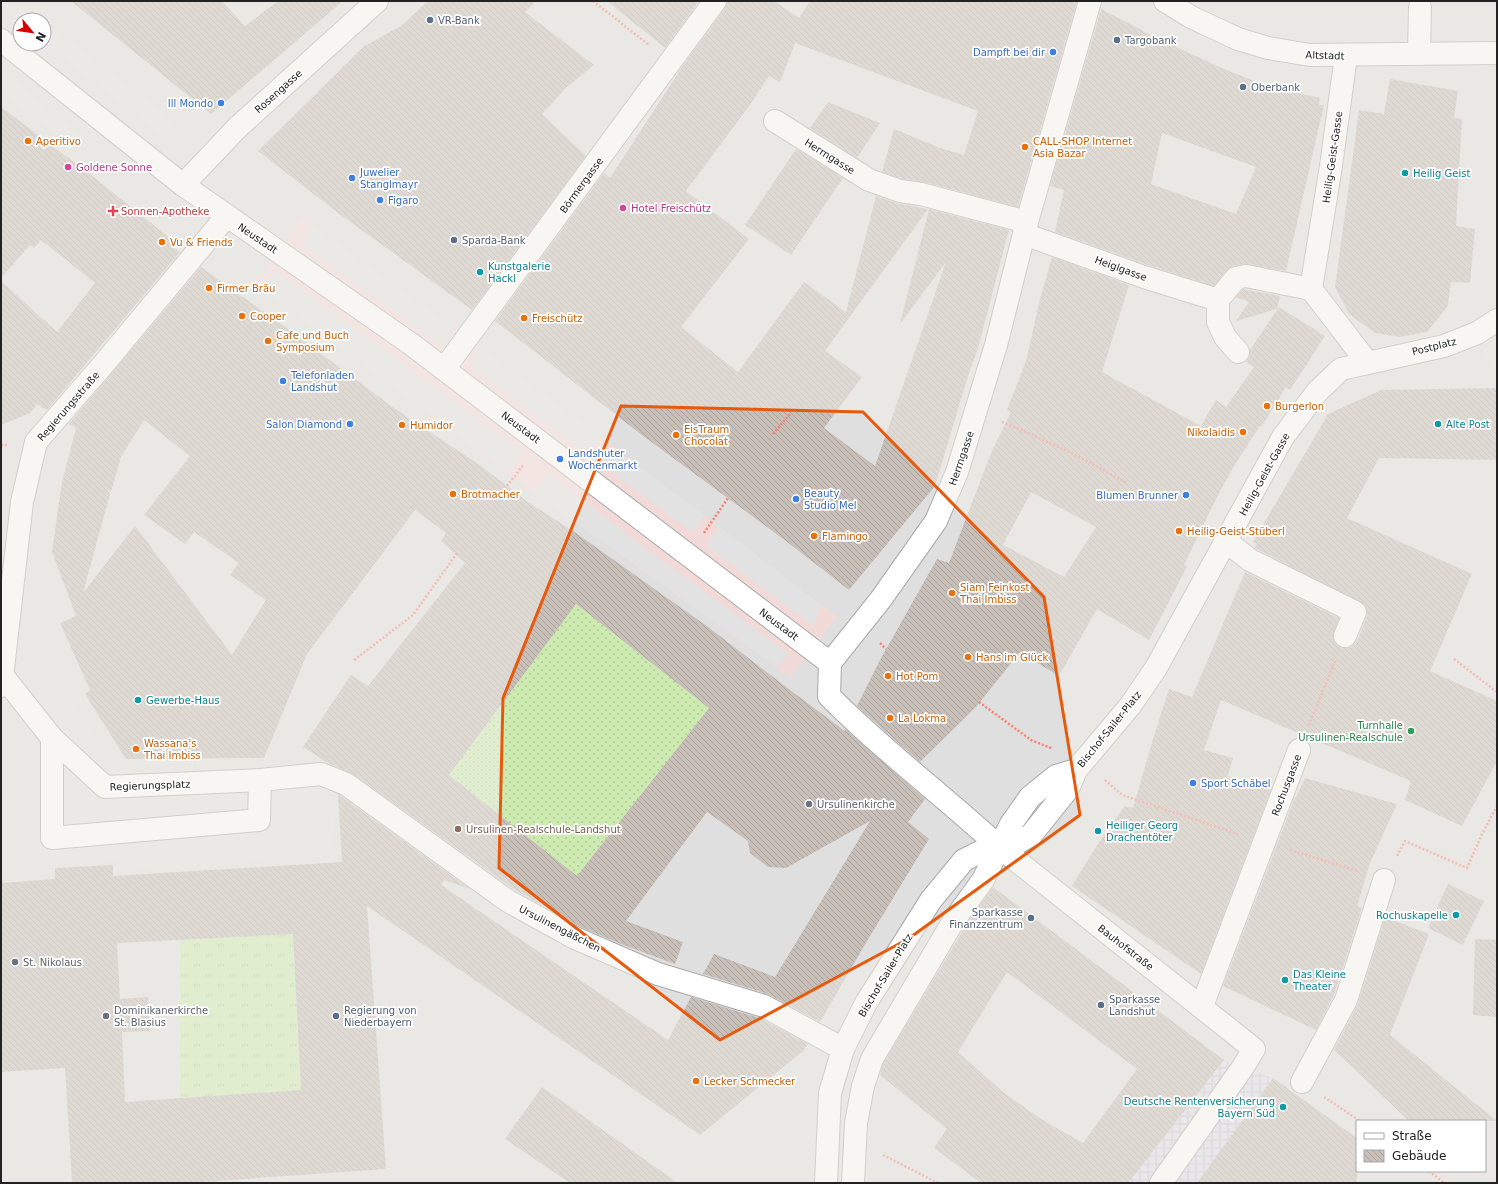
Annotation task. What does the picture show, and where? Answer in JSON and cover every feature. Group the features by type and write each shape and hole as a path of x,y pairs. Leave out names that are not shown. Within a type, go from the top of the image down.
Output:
{"street":[{"name":"Rosengasse","path":"183,185 238,128 378,1"},
{"name":"Börmergasse","path":"444,368 671,63 715,1"},
{"name":"Herrngasse","path":"830,663 881,600 936,521 958,472 996,345 1026,228 1090,1"},
{"name":"Altstadt","path":"1165,1 1191,17 1238,39 1268,48 1310,55 1346,56 1419,53 1497,53"},
{"path":"1419,53 1420,7"},
{"name":"Neustadt","path":"1,40 183,185 226,217 444,368 830,663"},
{"name":"Heilig-Geist-Gasse","path":"1311,289 1331,166 1346,56"},
{"name":"Herrngasse","path":"775,121 869,180 900,191 921,194 1026,228"},
{"name":"Regierungsstraße","path":"2,681 22,502 36,442 107,360 226,217"},
{"name":"Heiglgasse","path":"1026,228 1144,277 1218,300"},
{"path":"1238,352 1225,336 1218,322 1218,300 1236,278 1246,276 1311,289 1367,362"},
{"name":"Postplatz","path":"1367,362 1444,346 1477,333 1497,320"},
{"name":"Heilig-Geist-Gasse","path":"1156,668 1227,542 1283,437 1317,392 1341,369 1367,362"},
{"path":"1227,542 1250,560 1355,612 1345,636"},
{"path":"830,663 829,696 850,717 959,810 998,846"},
{"name":"Bischof-Sailer-Platz","path":"853,1183 854,1141 863,1086 872,1059 954,920 983,880 998,846 1030,797 1056,776 1080,766 1130,706 1156,668"},
{"name":"Regierungsplatz","path":"2,681 52,738 105,787 260,780 321,774"},
{"path":"52,738 52,838 259,820 260,780"},
{"name":"Rochusgasse","path":"1202,1006 1299,750"},
{"name":"Ursulinengäßchen","path":"321,774 346,784 508,901 575,938 658,974 764,1006 843,1049"},
{"name":"Bischof-Sailer-Platz","path":"826,1183 830,1093 843,1049 866,1003 931,900 964,860 982,851 998,846"},
{"name":"Bauhofstraße","path":"998,846 1202,1006 1254,1049 1244,1067 1161,1183"},
{"path":"1302,1082 1346,1000 1384,880"}],"path":[{"path":"593,1 671,63"},
{"path":"976,411 1054,444 1093,463 1128,484"},
{"path":"773,434 790,414"},
{"path":"689,554 728,498"},
{"path":"354,660 413,615 457,554"},
{"name":"Rochusgasse","path":"1299,750 1345,636"},
{"path":"1454,659 1497,692"},
{"path":"979,702 1031,740 1080,766 1122,795 1384,880 1405,841 1468,868 1482,834 1497,806"},
{"path":"1430,1172 1444,1183"}],"highlighted area":[{"path":"621,406 863,412 1044,597 1080,815 908,939 720,1040 499,868 503,698"}],"shaded area":[{"path":"1,1 1497,1 1497,1183 1,1183"},
{"path":"24,5 33,12 18,12"},
{"path":"52,26 177,123 165,138 52,49"},
{"path":"1,70 82,136 72,149 1,91"},
{"name":"Landshuter Wochenmarkt","path":"302,218 601,437 837,617 790,677 535,493 254,284"},
{"path":"311,225 452,327 446,350 304,245"},
{"path":"276,271 523,452 508,472 263,290"},
{"path":"1497,336 1497,369 1494,369 1479,354"},
{"path":"479,347 601,437 588,455 472,367"},
{"path":"611,446 705,515 693,533 599,463"},
{"path":"549,474 637,542 789,654 777,667 535,493"},
{"path":"720,527 821,605 813,626 706,545"},
{"path":"55,670 119,771 306,765 332,783 336,857 119,872 119,862 1,868 1,804 13,774 40,684"},
{"path":"1224,1060 1273,1078 1197,1183 1128,1183"}],"green space":[{"path":"576,604 709,708 577,876 449,775"},
{"path":"293,934 301,1090 180,1099 180,939"}],"building":[{"path":"71,1 222,1 245,26 278,1 343,1 211,114"},
{"path":"428,1 536,1 525,12 594,65 567,87 542,114 586,156 472,310 338,213 258,151 363,47 401,26"},
{"path":"607,1 699,1 665,48"},
{"path":"727,1 774,1 799,18 810,1 1077,1 1018,207 924,182 903,179 882,172 894,129 940,148 964,155 978,111 795,43 780,82 769,76 750,105 686,191 749,239 681,327 738,372 804,282 846,312 876,196 896,203 928,209 825,351 862,377 824,428 875,466 946,262 900,324 929,209 1009,230 978,348 968,376 935,486 849,590 786,541 642,435 495,321 604,173 610,178 684,64 725,8"},
{"path":"1101,9 1159,39 1224,69 1270,87 1320,98 1319,105 1324,105 1286,271 1244,264 1234,266 1227,270 1214,286 1148,265 1055,232 1064,190 1050,186","holes":["1162,133 1256,167 1236,214 1151,184"]},
{"name":"Heilig Geist","path":"1390,79 1458,91 1454,118 1462,119 1456,226 1475,229 1470,283 1451,282 1448,306 1427,332 1400,337 1375,333 1349,314 1335,287 1359,110 1384,114"},
{"path":"828,102 880,123 857,158 810,128"},
{"path":"1,107 91,175 176,243 172,246 180,252 47,410 37,404 30,413 1,425 1,281 57,332 95,283 41,240 34,248 30,245 1,278"},
{"path":"796,149 843,178 791,255 745,225"},
{"path":"1052,257 1129,285 1102,372 1201,426 1216,400 1226,407 1254,367 1246,362 1250,356 1250,350 1279,307 1325,336 1290,390 1286,387 1262,426 1260,426 1234,466 1184,565 1187,567 1149,640 1097,609 1059,676 1020,652 976,707 920,762 857,706 880,660 937,559 949,563 991,453 1011,412 1007,410 1026,361 1040,299","holes":["1031,492 1096,527 1064,577 1003,545"]},
{"path":"201,267 292,332 391,406 481,466 528,502 573,531 708,627 845,731 845,729 925,799 908,822 929,839 820,1022 768,994 703,974 714,954 775,977 870,821 786,868 768,867 750,853 748,841 707,812 626,921 683,942 675,964 581,927 515,890 353,774 326,762 303,747 351,675 368,686 465,563 441,541 446,533 415,510 307,654 264,758 126,759 85,694 90,690 60,623 76,616 52,552 62,482 76,428 69,424","holes":["144,420 190,456 144,515 185,544 194,532 239,563 230,575 266,600 232,655 135,526 83,593 110,494 107,489 111,492 121,457","576,604 709,708 577,876 449,775"]},
{"path":"1243,289 1280,296 1277,309 1236,321 1249,302 1236,297"},
{"path":"1497,388 1497,460 1379,458 1347,518 1472,574 1430,671 1497,701 1497,761 1462,826 1405,800 1411,781 1221,700 1204,750 1233,758 1227,778 1271,790 1201,974 1072,886 1099,842 1125,806 1133,808 1169,689 1192,697 1245,572 1339,618 1333,637 1335,643 1340,647 1347,648 1353,646 1357,641 1367,616 1365,605 1255,548 1257,544 1253,542 1328,414 1381,390"},
{"path":"1305,778 1397,804 1370,863 1357,906 1362,908 1334,995 1316,1030 1223,986 1295,797"},
{"path":"338,794 470,889 444,880 441,885 668,1040 691,997 759,1018 808,1044 803,1051 700,1135 367,906 386,1169 187,1183 72,1183 65,1068 1,1072 1,883 55,879 55,868 113,865 113,876 342,862","holes":["293,934 301,1090 125,1102 122,1032 150,1031 148,997 120,999 117,943"]},
{"name":"Rochuskapelle","path":"1448,884 1484,901 1463,945 1428,928"},
{"name":"Sparkasse Landshut","path":"993,887 1224,1060 1128,1183 981,1183 934,1148 947,1129 880,1075 883,1064 968,922","holes":["1007,972 1137,1069 1083,1143 1044,1121 1003,1092 958,1052"]},
{"path":"1385,917 1429,934 1390,1035 1497,1121 1408,1120 1334,1050 1358,1004"},
{"path":"1475,939 1497,940 1497,1017 1473,1015"},
{"name":"Deutsche Rentenversicherung Bayern Süd","path":"1273,1078 1356,1137 1357,1183 1197,1183"},
{"path":"542,1087 678,1183 570,1183 505,1139"}],"place":[{"name":"VR-Bank","path":"430,20"},
{"name":"Targobank","path":"1117,40"},
{"name":"Dampft bei dir","path":"1053,52"},
{"name":"Oberbank","path":"1243,87"},
{"name":"Ill Mondo","path":"221,103"},
{"name":"Aperitivo","path":"28,141"},
{"name":"CALL-SHOP Internet Asia Bazar","path":"1025,147"},
{"name":"Goldene Sonne","path":"68,167"},
{"name":"Heilig Geist","path":"1405,173"},
{"name":"Juwelier Stanglmayr","path":"352,178"},
{"name":"Figaro","path":"380,200"},
{"name":"Hotel Freischütz","path":"623,208"},
{"name":"Sonnen-Apotheke","path":"113,211"},
{"name":"Sparda-Bank","path":"454,240"},
{"name":"Vu & Friends","path":"162,242"},
{"name":"Kunstgalerie Hackl","path":"480,272"},
{"name":"Firmer Bräu","path":"209,288"},
{"name":"Cooper","path":"242,316"},
{"name":"Freischütz","path":"524,318"},
{"name":"Cafe und Buch Symposium","path":"268,341"},
{"name":"Telefonladen Landshut","path":"283,381"},
{"name":"Burgerlon","path":"1267,406"},
{"name":"Salon Diamond","path":"350,424"},
{"name":"Alte Post","path":"1438,424"},
{"name":"Humidor","path":"402,425"},
{"name":"Nikolaidis","path":"1243,432"},
{"name":"EisTraum Chocolat","path":"676,435"},
{"name":"Landshuter Wochenmarkt","path":"560,459"},
{"name":"Brotmacher","path":"453,494"},
{"name":"Blumen Brunner","path":"1186,495"},
{"name":"Beauty Studio Mel","path":"796,499"},
{"name":"Heilig-Geist-Stüberl","path":"1179,531"},
{"name":"Flamingo","path":"814,536"},
{"name":"Siam Feinkost Thai Imbiss","path":"952,593"},
{"name":"Hans im Glück","path":"968,657"},
{"name":"Hot Pom","path":"888,676"},
{"name":"Gewerbe-Haus","path":"138,700"},
{"name":"La Lokma","path":"890,718"},
{"name":"Turnhalle Ursulinen-Realschule","path":"1411,731"},
{"name":"Wassana's Thai Imbiss","path":"136,749"},
{"name":"Sport Schäbel","path":"1193,783"},
{"name":"Ursulinenkirche","path":"809,804"},
{"name":"Ursulinen-Realschule-Landshut","path":"458,829"},
{"name":"Heiliger Georg Drachentöter","path":"1098,831"},
{"name":"Rochuskapelle","path":"1456,915"},
{"name":"Sparkasse Finanzzentrum","path":"1031,918"},
{"name":"St. Nikolaus","path":"15,962"},
{"name":"Das Kleine Theater","path":"1285,980"},
{"name":"Sparkasse Landshut","path":"1101,1005"},
{"name":"Dominikanerkirche St. Blasius","path":"106,1016"},
{"name":"Regierung von Niederbayern","path":"336,1016"},
{"name":"Lecker Schmecker","path":"696,1081"},
{"name":"Deutsche Rentenversicherung Bayern Süd","path":"1283,1107"}]}
